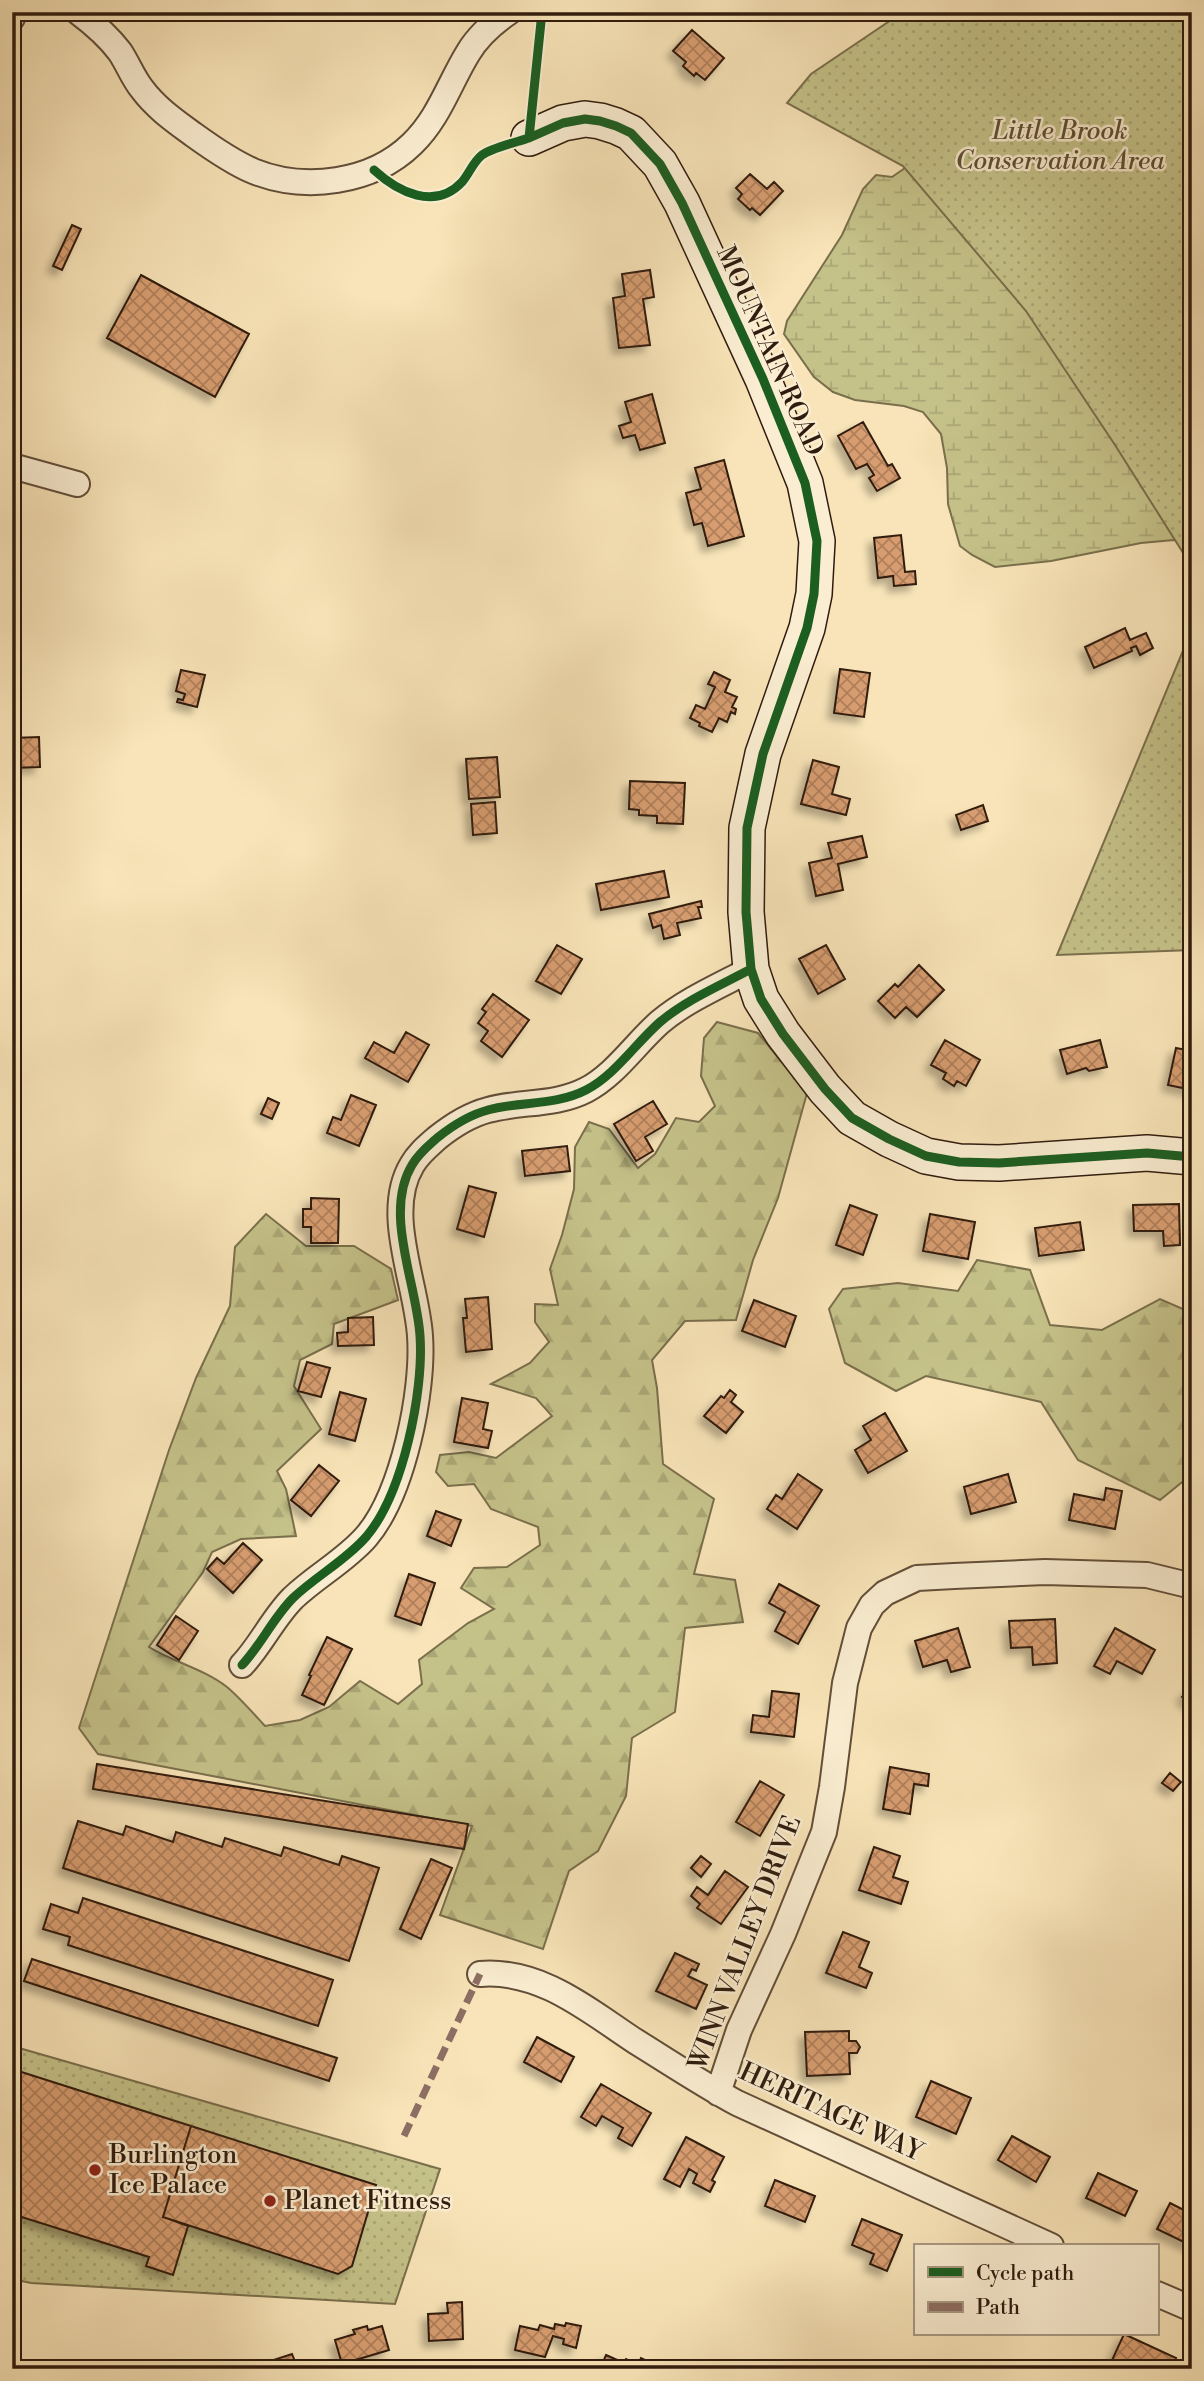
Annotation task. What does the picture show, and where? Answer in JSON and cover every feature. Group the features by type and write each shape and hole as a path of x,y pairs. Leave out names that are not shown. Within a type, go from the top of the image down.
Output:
{"street":[{"path":"12,18 15,12"},
{"path":"78,12 98,27 120,52 141,89 166,115 212,148 253,171 292,181 335,181 374,170 401,155 427,128 474,44 509,12"},
{"name":"MOUNTAIN ROAD","path":"529,138 563,123 585,119 600,121 631,133 660,164 682,203 763,379 805,483 817,541 814,594 807,628 763,754 747,828 746,912 751,969 761,999 783,1034 825,1089 852,1118 926,1156 958,1162 999,1163 1147,1153 1192,1157"},
{"path":"12,466 77,484"},
{"path":"242,1665 294,1598 370,1532 386,1505 405,1451 414,1411 420,1362 418,1315 400,1213 405,1177 412,1163 452,1126 467,1118 488,1110 559,1100 589,1089 622,1061 660,1021 751,969"},
{"name":"WINN VALLEY DRIVE","path":"718,2093 739,2030 783,1934 824,1832 845,1683 859,1628 872,1605 886,1593 917,1578 929,1577 1045,1572 1147,1575 1192,1586"},
{"name":"HERITAGE WAY","path":"480,1974 497,1972 557,1990 718,2093 1047,2244"},
{"path":"1158,2294 1192,2309"}],"green space":[{"name":"Little Brook Conservation Area","path":"903,12 1192,12 1192,567 1026,311 903,166 787,103 811,74"},
{"path":"1192,12 1192,541 1141,543 1051,561 995,567 960,546 948,504 947,468 941,434 923,412 904,406 855,400 833,392 814,377 784,334 787,321 842,235 863,189 876,175 892,177 928,152"},
{"path":"1192,629 1192,950 1057,955"},
{"path":"717,1022 758,1033 807,1093 778,1198 753,1260 736,1320 685,1321 652,1360 663,1464 714,1499 694,1574 735,1580 743,1622 685,1628 675,1712 632,1738 626,1796 598,1851 569,1871 543,1949 440,1915 472,1826 98,1754 79,1728 169,1450 196,1378 230,1306 235,1247 266,1214 306,1246 354,1246 391,1269 398,1300 334,1324 332,1344 300,1360 294,1386 321,1429 277,1471 286,1489 296,1536 241,1539 212,1552 203,1572 149,1647 199,1670 227,1687 265,1726 300,1720 329,1707 360,1681 398,1704 422,1684 419,1660 468,1623 494,1609 461,1588 474,1568 507,1567 540,1545 538,1527 491,1509 474,1484 448,1486 436,1472 440,1455 469,1452 496,1458 552,1416 536,1398 491,1384 530,1363 549,1342 535,1322 535,1304 558,1305 550,1269 574,1189 575,1147 589,1122 609,1129 638,1168 655,1154 676,1118 699,1122 715,1106 701,1076 704,1038"},
{"path":"977,1260 1030,1270 1050,1325 1102,1330 1160,1299 1192,1313 1192,1474 1160,1500 1078,1460 1041,1402 926,1376 896,1391 845,1363 829,1309 843,1289 898,1283 958,1291"},
{"path":"12,2046 440,2169 395,2304 31,2283 12,2279"}],"building":[{"path":"692,30 724,58 705,80 696,73 694,76 683,66 686,62 673,51"},
{"path":"750,174 767,189 774,182 783,191 760,215 738,199 742,194 736,188"},
{"path":"72,225 81,229 62,270 53,266"},
{"path":"650,270 654,297 643,299 650,345 619,348 613,298 625,296 622,274"},
{"path":"141,275 249,334 215,397 107,338"},
{"path":"652,394 665,443 640,450 635,435 623,438 619,426 631,422 625,402"},
{"path":"863,422 888,466 892,464 900,478 877,491 869,478 874,475 867,464 856,469 838,436"},
{"path":"724,460 744,536 708,546 702,523 694,525 686,493 701,489 695,468"},
{"path":"901,535 905,572 915,571 916,584 894,586 893,576 878,578 874,538"},
{"path":"1125,628 1130,640 1146,633 1153,648 1140,655 1136,646 1131,648 1132,651 1094,668 1085,647"},
{"path":"840,669 870,673 864,717 834,713"},
{"path":"181,670 205,675 197,707 177,702 178,699 183,700 185,694 176,691"},
{"path":"714,672 730,680 725,692 737,697 732,707 736,709 735,714 731,712 727,722 719,718 712,732 690,718 696,705 705,709 715,687 708,684"},
{"path":"39,737 40,767 12,768 12,738"},
{"path":"497,757 500,797 469,799 466,759"},
{"path":"813,760 839,767 832,794 850,799 846,815 801,804"},
{"path":"630,781 685,783 683,824 657,823 657,816 639,815 639,810 629,809"},
{"path":"495,802 497,833 473,835 471,804"},
{"path":"983,805 988,821 961,830 956,815"},
{"path":"862,836 867,857 838,864 843,890 816,896 809,863 832,858 828,843"},
{"path":"664,871 669,897 601,910 596,884"},
{"path":"701,901 702,907 698,907 701,918 677,923 680,935 664,939 661,925 653,928 649,914"},
{"path":"557,945 582,959 561,994 536,981"},
{"path":"826,945 845,979 818,994 799,959"},
{"path":"919,965 944,990 917,1017 906,1007 895,1018 878,1001 895,984 898,987"},
{"path":"493,994 529,1020 502,1057 481,1041 488,1031 478,1023 486,1012 482,1009"},
{"path":"406,1032 429,1045 408,1082 365,1058 374,1042 394,1053"},
{"path":"945,1040 980,1060 966,1086 957,1081 954,1086 943,1079 946,1073 931,1065"},
{"path":"1100,1040 1107,1067 1089,1071 1086,1068 1067,1074 1060,1050"},
{"path":"1176,1048 1192,1051 1192,1090 1168,1085"},
{"path":"351,1095 376,1105 359,1146 327,1133 333,1117 341,1120"},
{"path":"268,1098 279,1103 272,1119 261,1114"},
{"path":"653,1101 667,1124 645,1137 653,1151 636,1161 614,1124"},
{"path":"567,1146 570,1171 525,1176 522,1151"},
{"path":"469,1186 496,1193 484,1237 457,1229"},
{"path":"311,1198 339,1199 338,1243 311,1243 311,1227 303,1227 303,1209 311,1209"},
{"path":"1179,1204 1180,1245 1164,1246 1163,1231 1134,1231 1133,1205"},
{"path":"850,1205 877,1215 863,1255 836,1245"},
{"path":"930,1214 975,1222 968,1259 923,1251"},
{"path":"1080,1222 1084,1250 1039,1256 1035,1228"},
{"path":"488,1297 492,1349 466,1352 463,1318 467,1318 465,1299"},
{"path":"754,1300 796,1316 785,1347 742,1331"},
{"path":"373,1317 374,1345 338,1346 337,1333 348,1332 348,1318"},
{"path":"307,1362 330,1368 321,1397 298,1391"},
{"path":"730,1390 736,1395 731,1402 743,1412 726,1433 704,1416 721,1396 724,1398"},
{"path":"340,1392 366,1399 355,1441 329,1434"},
{"path":"462,1398 488,1403 483,1429 492,1431 488,1448 454,1442"},
{"path":"885,1413 907,1451 868,1473 855,1450 871,1440 863,1426"},
{"path":"319,1465 339,1481 311,1516 291,1500"},
{"path":"798,1474 822,1490 797,1529 767,1509 776,1495 782,1499"},
{"path":"1008,1474 1016,1502 971,1514 964,1487"},
{"path":"1106,1488 1122,1491 1115,1529 1069,1520 1074,1494 1104,1500"},
{"path":"436,1511 461,1520 451,1546 427,1536"},
{"path":"243,1543 262,1560 233,1593 207,1569 217,1558 224,1564"},
{"path":"409,1574 435,1583 421,1625 395,1616"},
{"path":"779,1584 819,1606 798,1644 775,1631 785,1612 769,1603"},
{"path":"176,1616 198,1631 179,1660 157,1645"},
{"path":"1055,1619 1057,1663 1033,1665 1032,1647 1011,1648 1009,1621"},
{"path":"958,1628 970,1667 951,1672 947,1660 923,1667 915,1641"},
{"path":"1115,1628 1155,1650 1142,1674 1117,1661 1110,1674 1094,1666"},
{"path":"327,1637 352,1649 324,1705 302,1695"},
{"path":"1192,1686 1192,1705 1182,1697"},
{"path":"772,1691 799,1694 794,1737 751,1732 753,1715 769,1717"},
{"path":"97,1764 468,1824 464,1849 93,1789"},
{"path":"890,1767 929,1774 928,1786 914,1784 910,1814 883,1809"},
{"path":"1170,1773 1181,1782 1173,1791 1162,1783"},
{"path":"760,1781 784,1795 760,1836 736,1822"},
{"path":"78,1821 123,1835 126,1826 173,1842 176,1832 222,1847 225,1838 281,1856 284,1847 339,1865 342,1856 379,1868 349,1961 63,1868"},
{"path":"874,1847 900,1856 893,1877 908,1882 901,1904 859,1890"},
{"path":"701,1856 711,1864 701,1877 691,1868"},
{"path":"431,1859 452,1868 421,1939 400,1929"},
{"path":"725,1871 748,1887 721,1924 697,1908 700,1904 691,1896 697,1887 708,1895"},
{"path":"83,1898 333,1980 318,2026 68,1945 70,1937 43,1929 51,1904 78,1913"},
{"path":"843,1932 869,1942 859,1967 872,1973 866,1988 826,1973"},
{"path":"675,1953 699,1964 696,1971 692,1969 688,1976 707,1985 696,2009 656,1991"},
{"path":"32,1959 337,2058 329,2081 24,1981"},
{"path":"849,2031 849,2041 856,2041 860,2047 857,2053 849,2053 850,2074 807,2076 805,2032"},
{"path":"537,2037 574,2057 561,2082 524,2062"},
{"name":"Burlington Ice Palace","path":"12,2069 191,2126 163,2217 188,2226 173,2275 146,2266 149,2257 12,2214"},
{"path":"931,2081 971,2098 956,2134 916,2117"},
{"path":"601,2084 651,2113 632,2146 618,2138 623,2128 602,2116 596,2126 581,2117"},
{"name":"Planet Fitness","path":"191,2126 376,2185 352,2266 338,2274 163,2217"},
{"path":"1012,2136 1050,2157 1036,2182 998,2160"},
{"path":"686,2137 724,2157 712,2180 715,2182 710,2192 693,2183 697,2174 689,2169 680,2187 664,2179"},
{"path":"1098,2173 1137,2191 1125,2216 1086,2198"},
{"path":"775,2180 815,2196 805,2222 765,2206"},
{"path":"1170,2203 1192,2214 1192,2246 1157,2229"},
{"path":"862,2219 902,2235 887,2271 870,2264 874,2254 852,2245"},
{"path":"462,2302 463,2339 429,2341 428,2314 448,2313 447,2303"},
{"path":"566,2323 581,2326 576,2348 563,2344 564,2339 553,2336 545,2357 515,2350 520,2326 538,2330 540,2325 554,2329 555,2324 565,2326"},
{"path":"367,2326 368,2330 382,2326 389,2350 342,2364 335,2340 355,2334 353,2330"},
{"path":"1123,2336 1176,2358 1171,2369 1131,2369 1125,2366 1124,2369 1108,2369"},
{"path":"292,2354 298,2369 263,2369 261,2364"},
{"path":"606,2355 624,2363 626,2359 638,2365 641,2358 656,2365 654,2369 600,2369"}],"marked path":[{"path":"404,2136 480,1974"}],"cycle path":[{"path":"374,170 405,191 429,197 440,195 451,191 462,182 476,161 486,152 529,138 542,12"},
{"path":"529,138 563,123 585,119 600,121 631,133 660,164 682,203 763,379 805,483 817,541 814,594 807,628 763,754 747,828 746,912 751,969 761,999 783,1034 825,1089 852,1118 926,1156 959,1162 999,1163 1147,1153 1192,1157"},
{"path":"242,1665 293,1598 349,1554 366,1537 391,1495 400,1469 414,1412 420,1359 418,1316 401,1226 404,1184 414,1161 443,1134 474,1115 500,1107 562,1099 586,1090 606,1076 670,1014 751,969"}],"place":[{"name":"Burlington Ice Palace","path":"95,2170"},
{"name":"Planet Fitness","path":"270,2201"}]}
